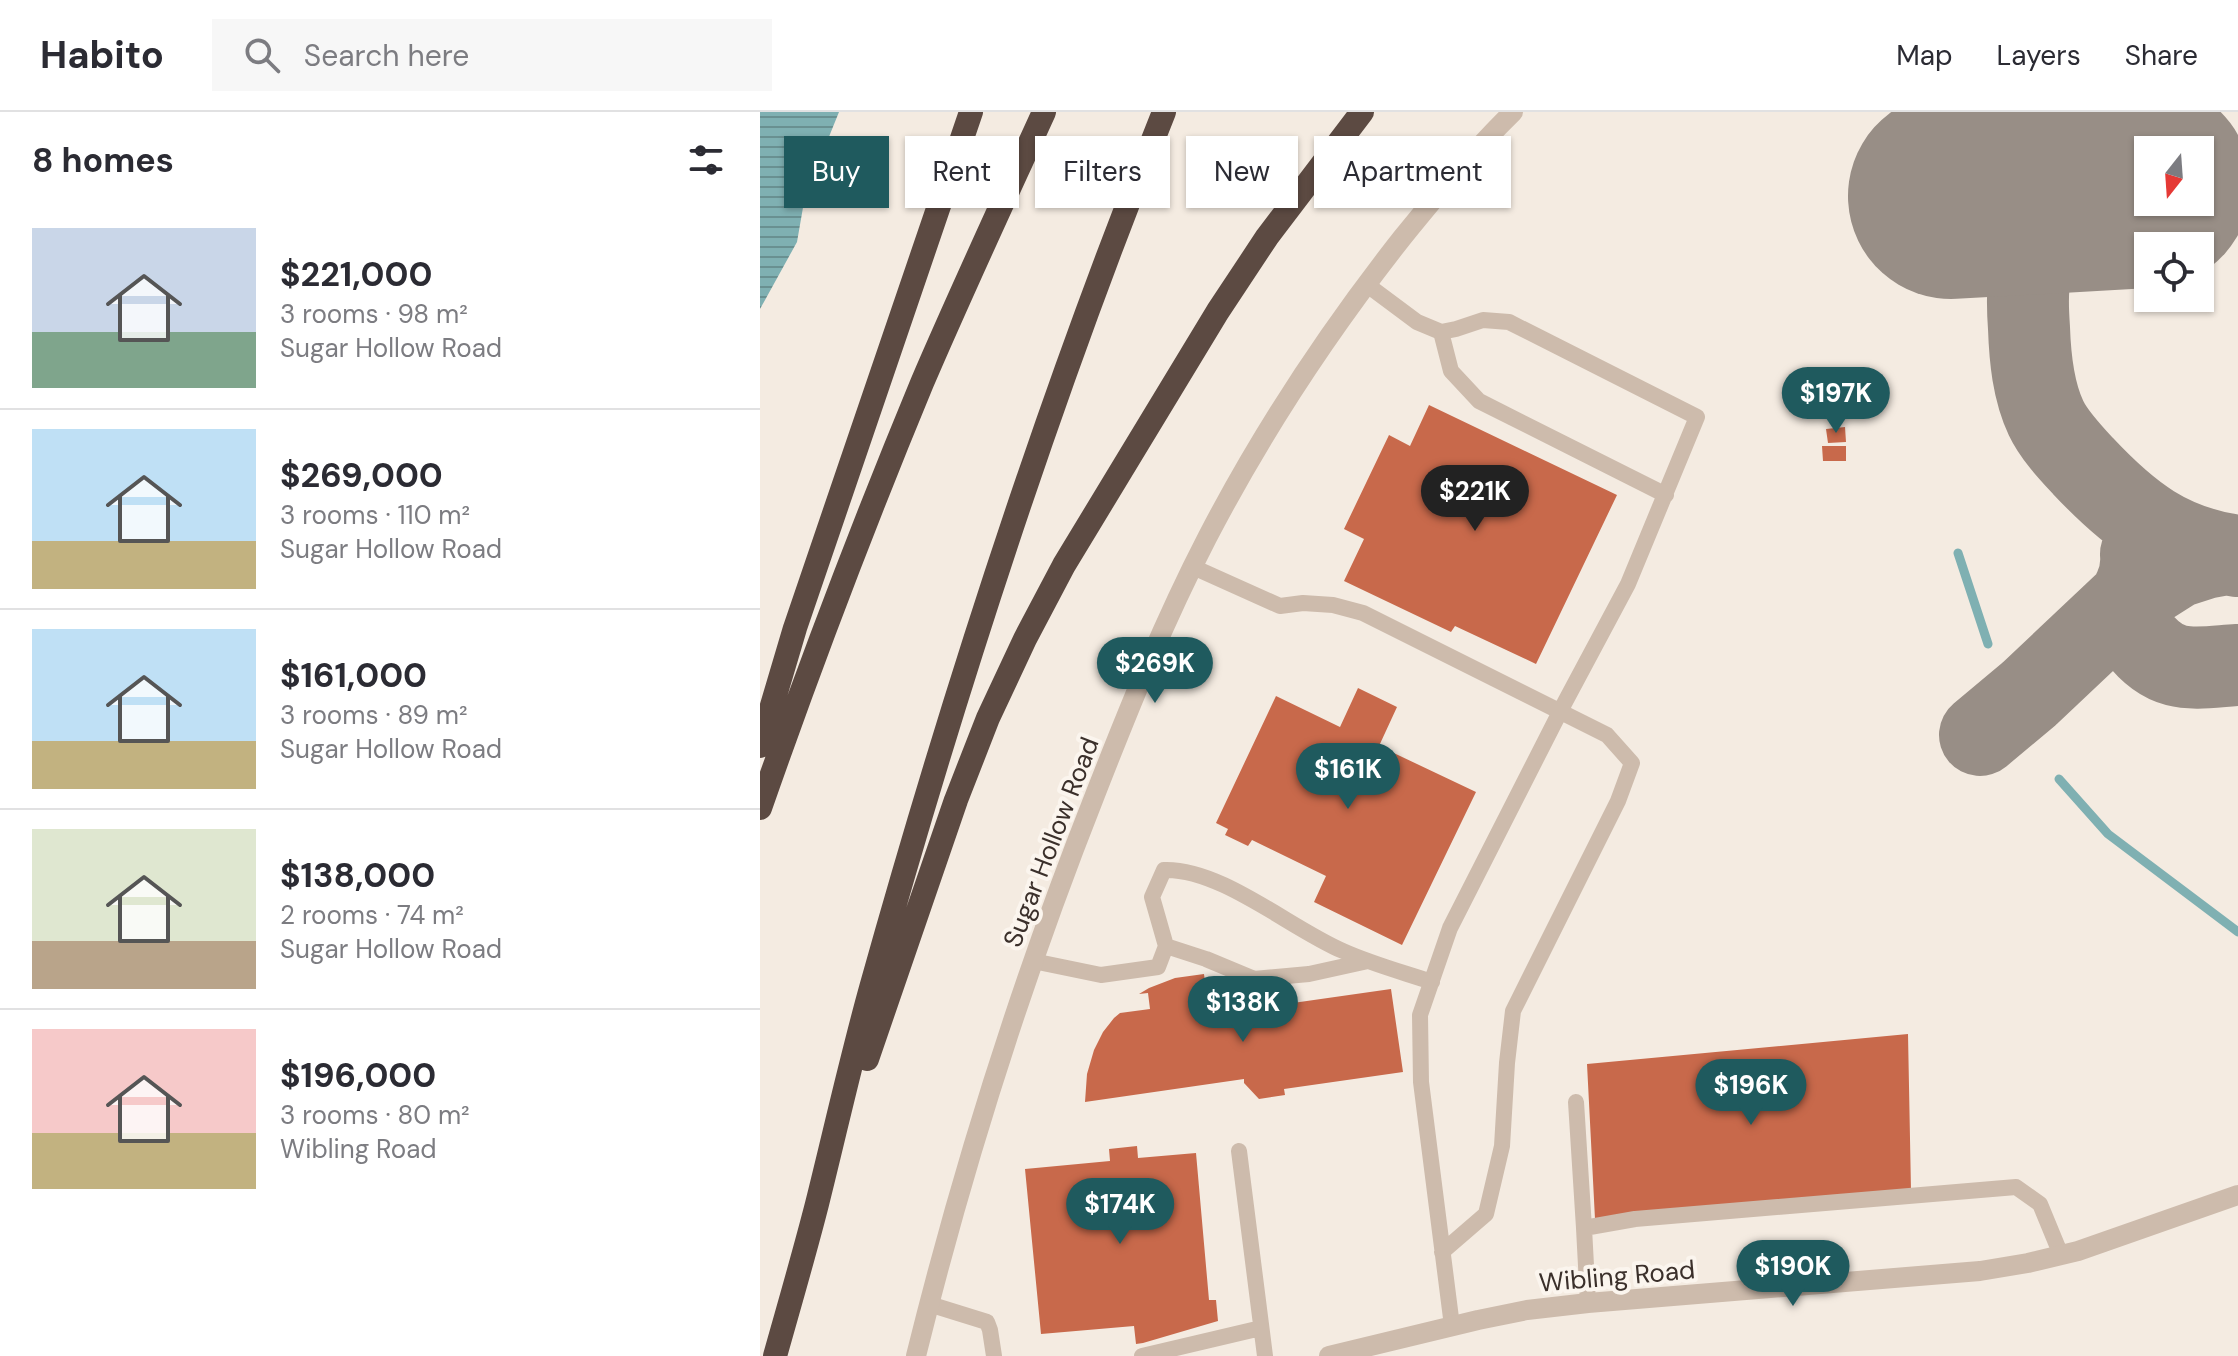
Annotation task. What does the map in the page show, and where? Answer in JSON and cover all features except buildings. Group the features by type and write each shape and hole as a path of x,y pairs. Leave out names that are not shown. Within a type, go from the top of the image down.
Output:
{"highway":[{"path":"760,746 795,628 971,112"},
{"path":"760,808 882,482 946,328 1044,112"},
{"path":"775,1356 817,1205 870,991 970,655 1034,459 1164,112"},
{"path":"817,1205 956,800 988,718 1025,639 1064,565 1218,311 1267,237 1362,112"}],"street":[{"name":"Sugar Hollow Road","path":"916,1356 996,1076 1033,961 1130,708 1193,567 1252,457 1336,325 1438,194 1513,112"},
{"name":"Wibling Road","path":"1329,1356 1527,1310 1980,1271 2061,1255 2238,1195"}],"lane":[{"path":"1366,284 1417,322 1441,332 1483,320 1509,322 1697,417 1628,584 1450,928 1420,1015 1421,1082 1452,1326"},
{"path":"1441,332 1451,371 1479,401 1666,495"},
{"path":"1193,567 1280,606 1303,603 1333,605 1363,613 1607,735 1632,763 1618,801 1513,1011 1502,1146 1486,1214 1442,1252"},
{"path":"1033,961 1101,975 1158,967 1166,946 1152,897 1164,870 1181,869 1230,889 1342,951 1432,982"},
{"path":"1166,946 1254,979 1309,974 1369,960"},
{"path":"1576,1102 1588,1303"},
{"path":"1239,1151 1265,1356"},
{"path":"1584,1228 1635,1219 2016,1187 2040,1204 2061,1255"},
{"path":"929,1304 987,1322 994,1356"},
{"path":"1142,1356 1261,1328"}],"water":[{"path":"760,112 839,112 829,136 784,136 784,208 803,208 797,242 760,309"}],"waterway":[{"path":"1958,553 1988,644"},
{"path":"2059,779 2108,834 2238,932"}],"taxiway":[{"path":"1980,112 1995,141 2017,161 2075,189"},
{"path":"2096,188 2053,228 2036,254 2030,275 2029,339 2033,374 2042,407 2049,424 2068,449 2100,484 2134,514 2192,545 2238,556"},
{"path":"2141,554 2139,577 2126,611 2130,626 2148,649 2170,664 2182,667 2238,665"},
{"path":"1980,735 2029,694 2136,593 2177,567 2227,554"}],"runway":[{"path":"1951,196 2134,186"}]}
